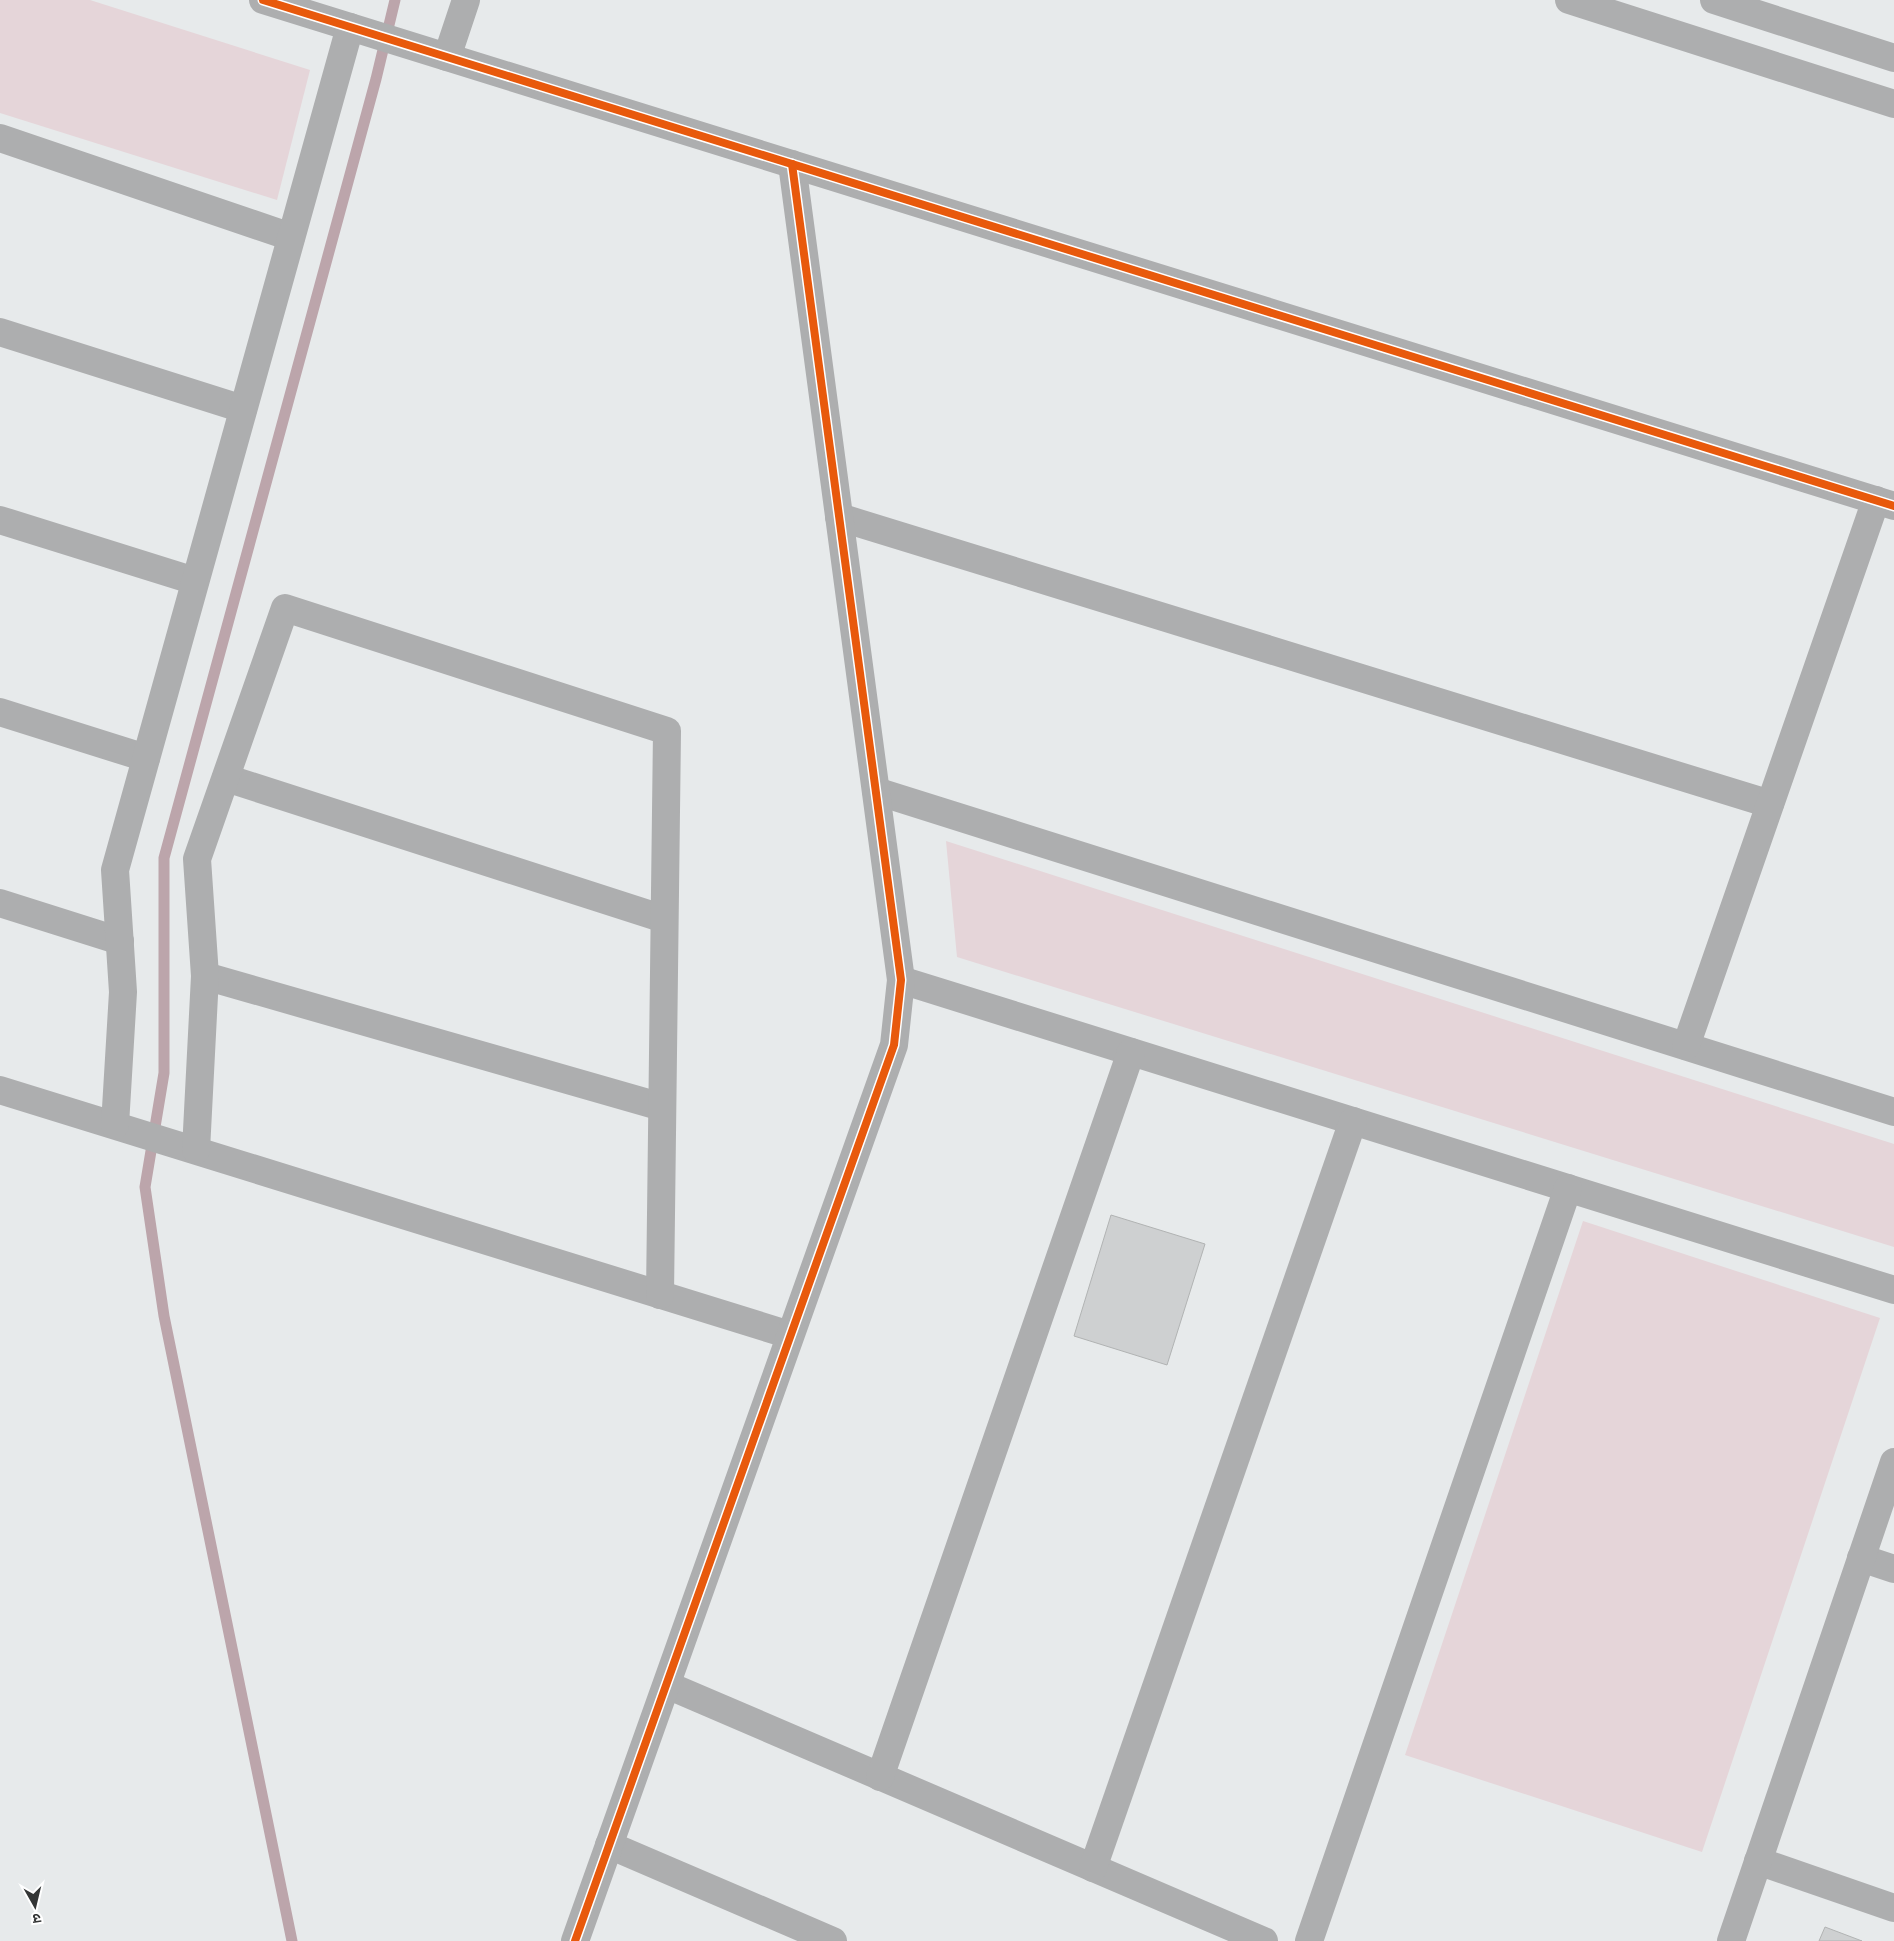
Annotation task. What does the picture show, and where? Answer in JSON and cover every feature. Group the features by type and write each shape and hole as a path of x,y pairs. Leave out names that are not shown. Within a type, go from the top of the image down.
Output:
{"street":[{"path":"263,0 1885,503 1770,804 1686,1046"},
{"path":"447,57 466,0"},
{"path":"1569,0 1894,104"},
{"path":"1714,0 1894,58"},
{"path":"127,1128 123,992 115,870 291,237 360,30"},
{"path":"0,138 291,237"},
{"path":"575,1941 894,1045 901,980 792,164"},
{"path":"0,332 243,409"},
{"path":"839,517 1770,804"},
{"path":"0,520 196,581"},
{"path":"187,1147 205,976 197,859 285,608 667,731 660,1295"},
{"path":"0,712 146,758"},
{"path":"226,778 664,919"},
{"path":"876,791 1894,1112"},
{"path":"0,903 120,941"},
{"path":"205,976 662,1106"},
{"path":"901,980 1894,1290"},
{"path":"880,1776 1131,1052"},
{"path":"0,1090 790,1335"},
{"path":"1093,1868 1354,1121"},
{"path":"1309,1941 1568,1188"},
{"path":"1731,1941 1894,1462"},
{"path":"1862,1558 1894,1569"},
{"path":"666,1685 1264,1941"},
{"path":"610,1845 833,1941"},
{"path":"1758,1861 1894,1908"}],"shaded area":[{"path":"0,0 90,0 310,70 277,200 0,113"},
{"path":"946,841 1894,1144 1894,1247 957,957"},
{"path":"1583,1221 1880,1318 1702,1852 1405,1755"}],"building":[{"path":"1111,1215 1205,1244 1167,1365 1074,1336"},
{"path":"1825,1927 1862,1941 1819,1941"}],"waterway":[{"path":"292,1941 164,1316 145,1187 164,1073 164,858 376,79 395,0"}],"cycle path":[{"path":"263,0 1894,506"},
{"path":"575,1941 894,1045 901,980 792,164"}]}
